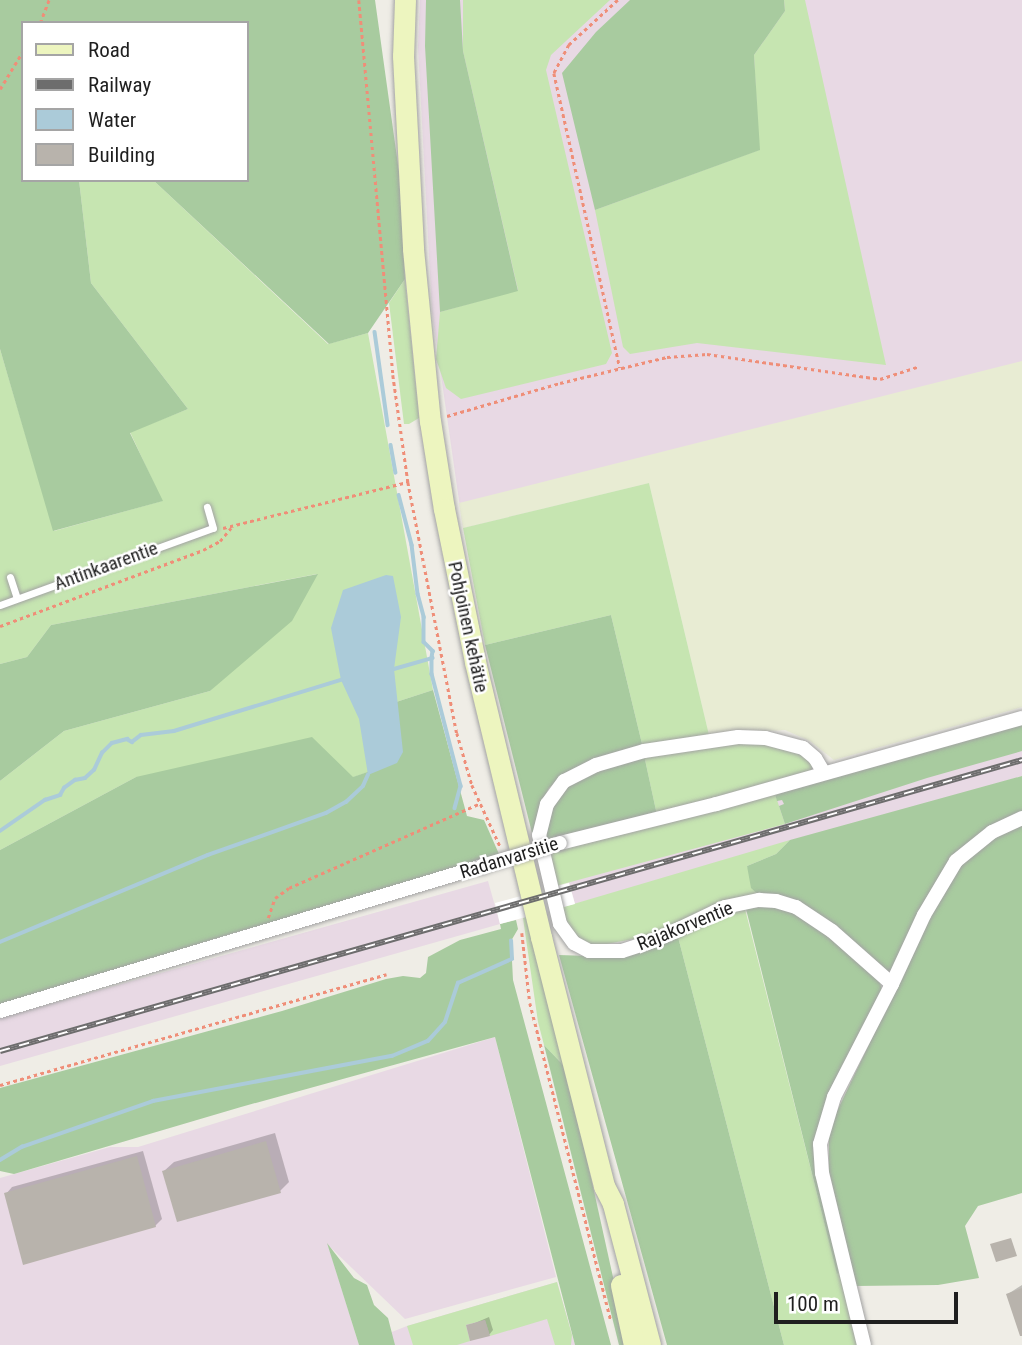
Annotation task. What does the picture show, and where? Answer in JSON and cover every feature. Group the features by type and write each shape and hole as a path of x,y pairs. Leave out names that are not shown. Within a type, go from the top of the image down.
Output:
{"main road":[{"name":"Pohjoinen kehätie","path":"397,0 398,32 403,56"},
{"name":"Pohjoinen kehätie","path":"405,0 403,56 413,249 430,421 446,522 475,662 604,1186 605,1206 634,1345"},
{"name":"Pohjoinen kehätie","path":"604,1186 613,1204 650,1345"}],"street":[{"name":"Radanvarsitie","path":"0,1011 560,843 1022,718"},
{"name":"Rajakorventie","path":"824,773 816,758 803,748 765,738 738,737 644,751 578,773 557,788 542,820 541,851 555,909 564,932 573,943 589,951 603,952 622,951 649,942 725,907 759,900 776,901 796,907 832,931 892,984"},
{"path":"864,1345 822,1173 820,1144 834,1097 924,915 956,861 992,832 1022,818"}],"lane":[{"path":"207,507 213,528"},
{"name":"Antinkaarentie","path":"0,605 213,528"},
{"path":"10,577 17,598"}],"path":[{"path":"41,21 48,0"},
{"path":"618,0 569,45 554,73 620,369"},
{"path":"0,89 21,54"},
{"path":"430,421 667,357 706,354 880,379 918,367"},
{"path":"213,528 231,527 408,482"},
{"path":"0,626 203,550 220,541 231,527"},
{"path":"262,933 275,898 289,888 481,803"},
{"path":"0,1085 386,974"}],"shaded area":[{"path":"420,0 1022,0 1022,390 463,528 432,313 418,47"},
{"path":"1022,729 1022,776 575,904 563,860"},
{"path":"488,881 500,924 0,1066 0,1018"},
{"path":"495,1037 556,1277 405,1319 328,1245 359,1345 0,1345 0,1178 110,1147 138,1147"},
{"path":"557,1282 575,1345 359,1345 407,1326"}],"green space":[{"path":"0,0 375,0 399,172 405,279 368,333 329,344 155,182 248,182 248,21 21,21 21,182 79,182 91,283 188,409 130,433 163,501 53,531 0,349"},
{"path":"426,0 460,0 463,51 518,291 440,312 425,46"},
{"path":"463,0 610,0 551,55 546,70 612,353 606,364 461,399 446,388 436,359 440,312 518,290 463,51"},
{"path":"630,0 784,0 785,11 754,55 760,150 595,210 562,73 596,32"},
{"path":"784,0 805,0 886,365 697,343 630,354 623,347 595,210 759,150 754,55 785,11"},
{"path":"79,182 155,182 328,344 368,333 433,690 390,704 376,769 354,777 136,777 0,850 0,781 64,731 210,691 317,574 51,625 27,657 0,664 0,349 54,531 162,501 130,432 188,409 91,283"},
{"path":"405,279 419,418 409,424 404,424 389,303"},
{"path":"1022,361 1022,707 834,760 810,741 785,730 709,735 649,483 463,528 459,503"},
{"path":"649,483 709,735 643,748 611,615 485,645 463,528"},
{"path":"318,574 292,621 210,691 64,731 0,781 0,664 27,657 51,625"},
{"path":"611,615 643,748 562,776 549,788 540,805 533,837 485,645"},
{"path":"433,690 467,816 484,820 499,854 481,864 237,932 0,1005 0,850 136,777 312,737 353,777 376,769 390,704"},
{"path":"1022,722 1022,751 927,778 785,824 779,806 784,804 782,800 777,801 774,791 888,763 895,758"},
{"path":"738,740 794,749 813,764 812,769 809,774 657,815 644,755"},
{"path":"644,755 657,815 543,842 545,817 573,780"},
{"path":"1022,776 1022,812 952,856 924,902 895,967 889,971 884,971 829,925 760,896 751,888 747,866 776,854 790,840"},
{"path":"774,791 785,824 552,887 546,854"},
{"path":"1022,823 1022,1193 978,1206 965,1226 979,1278 938,1285 856,1286 829,1171 829,1128 936,904 960,864 985,843"},
{"path":"790,840 776,854 747,866 760,896 650,936 590,947 569,931 560,908"},
{"path":"744,905 837,1273 842,1265 861,1345 784,1345 677,933"},
{"path":"777,905 814,923 880,982 882,992 816,1147 842,1265 837,1274 746,909"},
{"path":"529,916 567,1069 544,1045 538,1022 523,918"},
{"path":"516,920 518,929 511,941 513,980 611,1345 575,1345 495,1037 241,1107 14,1174 0,1171 0,1088 282,1011 386,979 403,976 420,978 426,973 428,957 460,940 501,929 500,924"},
{"path":"677,933 784,1345 667,1345 559,955 589,956"},
{"path":"544,1045 567,1069 628,1345 619,1345"},
{"path":"327,1243 354,1278 367,1285 374,1305 388,1318 395,1345 359,1345"},
{"path":"557,1282 572,1335 571,1345 555,1345 547,1319 490,1336 485,1320 466,1325 470,1341 457,1345 413,1345 407,1326"}],"water":[{"path":"386,575 393,576 401,617 394,669 403,752 397,763 368,775 359,719 341,680 331,628 343,590"}],"pier":[{"path":"569,883 575,904 500,924 495,903"}],"building":[{"path":"266,1141 281,1193 177,1222 162,1171"},
{"path":"137,1156 156,1227 23,1265 4,1193"},
{"path":"1011,1238 1017,1256 996,1262 990,1244"},
{"path":"1022,1288 1022,1336 1020,1336 1006,1294"},
{"path":"485,1320 490,1336 470,1341 466,1325"}],"waterway":[{"path":"375,332 388,425"},
{"path":"391,445 396,473"},
{"path":"399,495 412,545 418,594 424,617 424,642 433,651 432,658"},
{"path":"394,669 432,658 432,674 461,786 455,808"},
{"path":"0,831 45,800 60,795 64,788 75,780 85,778 94,770 102,753 112,743 127,739 132,742 141,735 174,731 341,680"},
{"path":"0,942 208,855 326,813 346,802 363,786 368,775"},
{"path":"0,1160 22,1147 153,1101 392,1056 428,1041 445,1022 458,983 512,959 511,941"}],"railway":[{"path":"0,1051 1022,760"}]}
